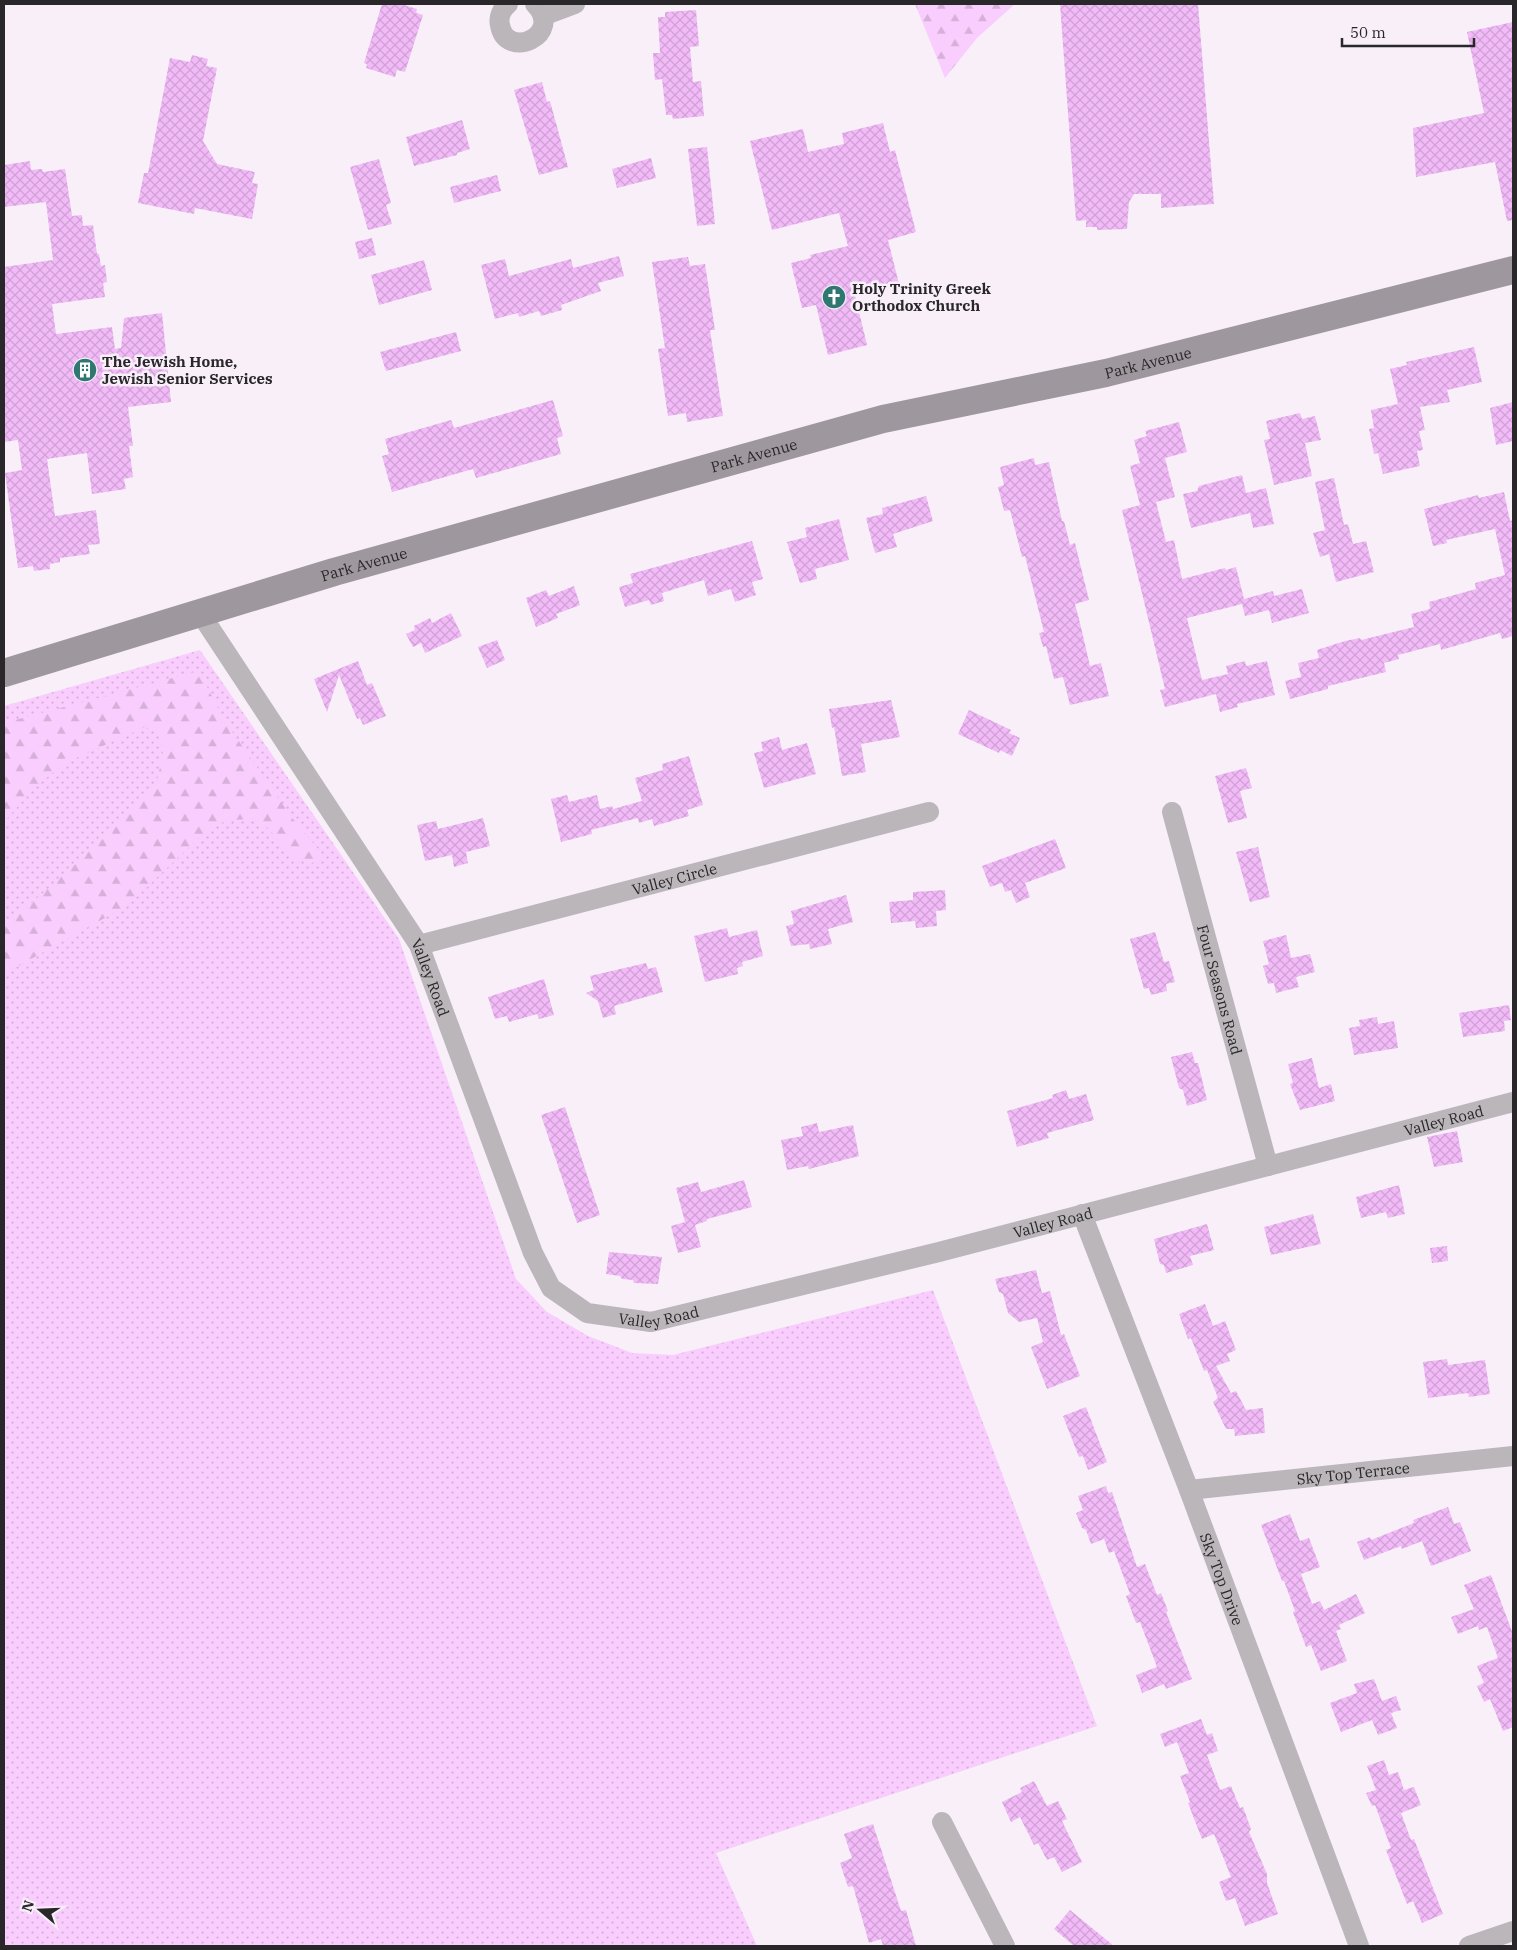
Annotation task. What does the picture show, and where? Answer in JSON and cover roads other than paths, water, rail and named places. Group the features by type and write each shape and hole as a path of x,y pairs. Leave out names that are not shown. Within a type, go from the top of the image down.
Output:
{"main road":[{"name":"Park Avenue","path":"4,673 334,572 883,419 1106,373 1513,270"}],"street":[{"path":"508,4 501,12 500,24 504,35 517,42 531,41 537,37 541,31 539,10 575,4"},
{"name":"Valley Road","path":"200,613 420,945 533,1254 551,1288 587,1313 651,1322 940,1252 1513,1102"},
{"name":"Valley Circle","path":"420,945 930,812"},
{"name":"Four Seasons Road","path":"1172,812 1268,1166"},
{"name":"Sky Top Drive","path":"1082,1214 1189,1490 1359,1946"},
{"name":"Sky Top Terrace","path":"1189,1490 1513,1458"},
{"path":"942,1822 1005,1946"},
{"path":"1469,1946 1513,1931"}],"place":[{"name":"Holy Trinity Greek Orthodox Church","path":"834,297"},
{"name":"The Jewish Home, Jewish Senior Services","path":"85,370"}]}
